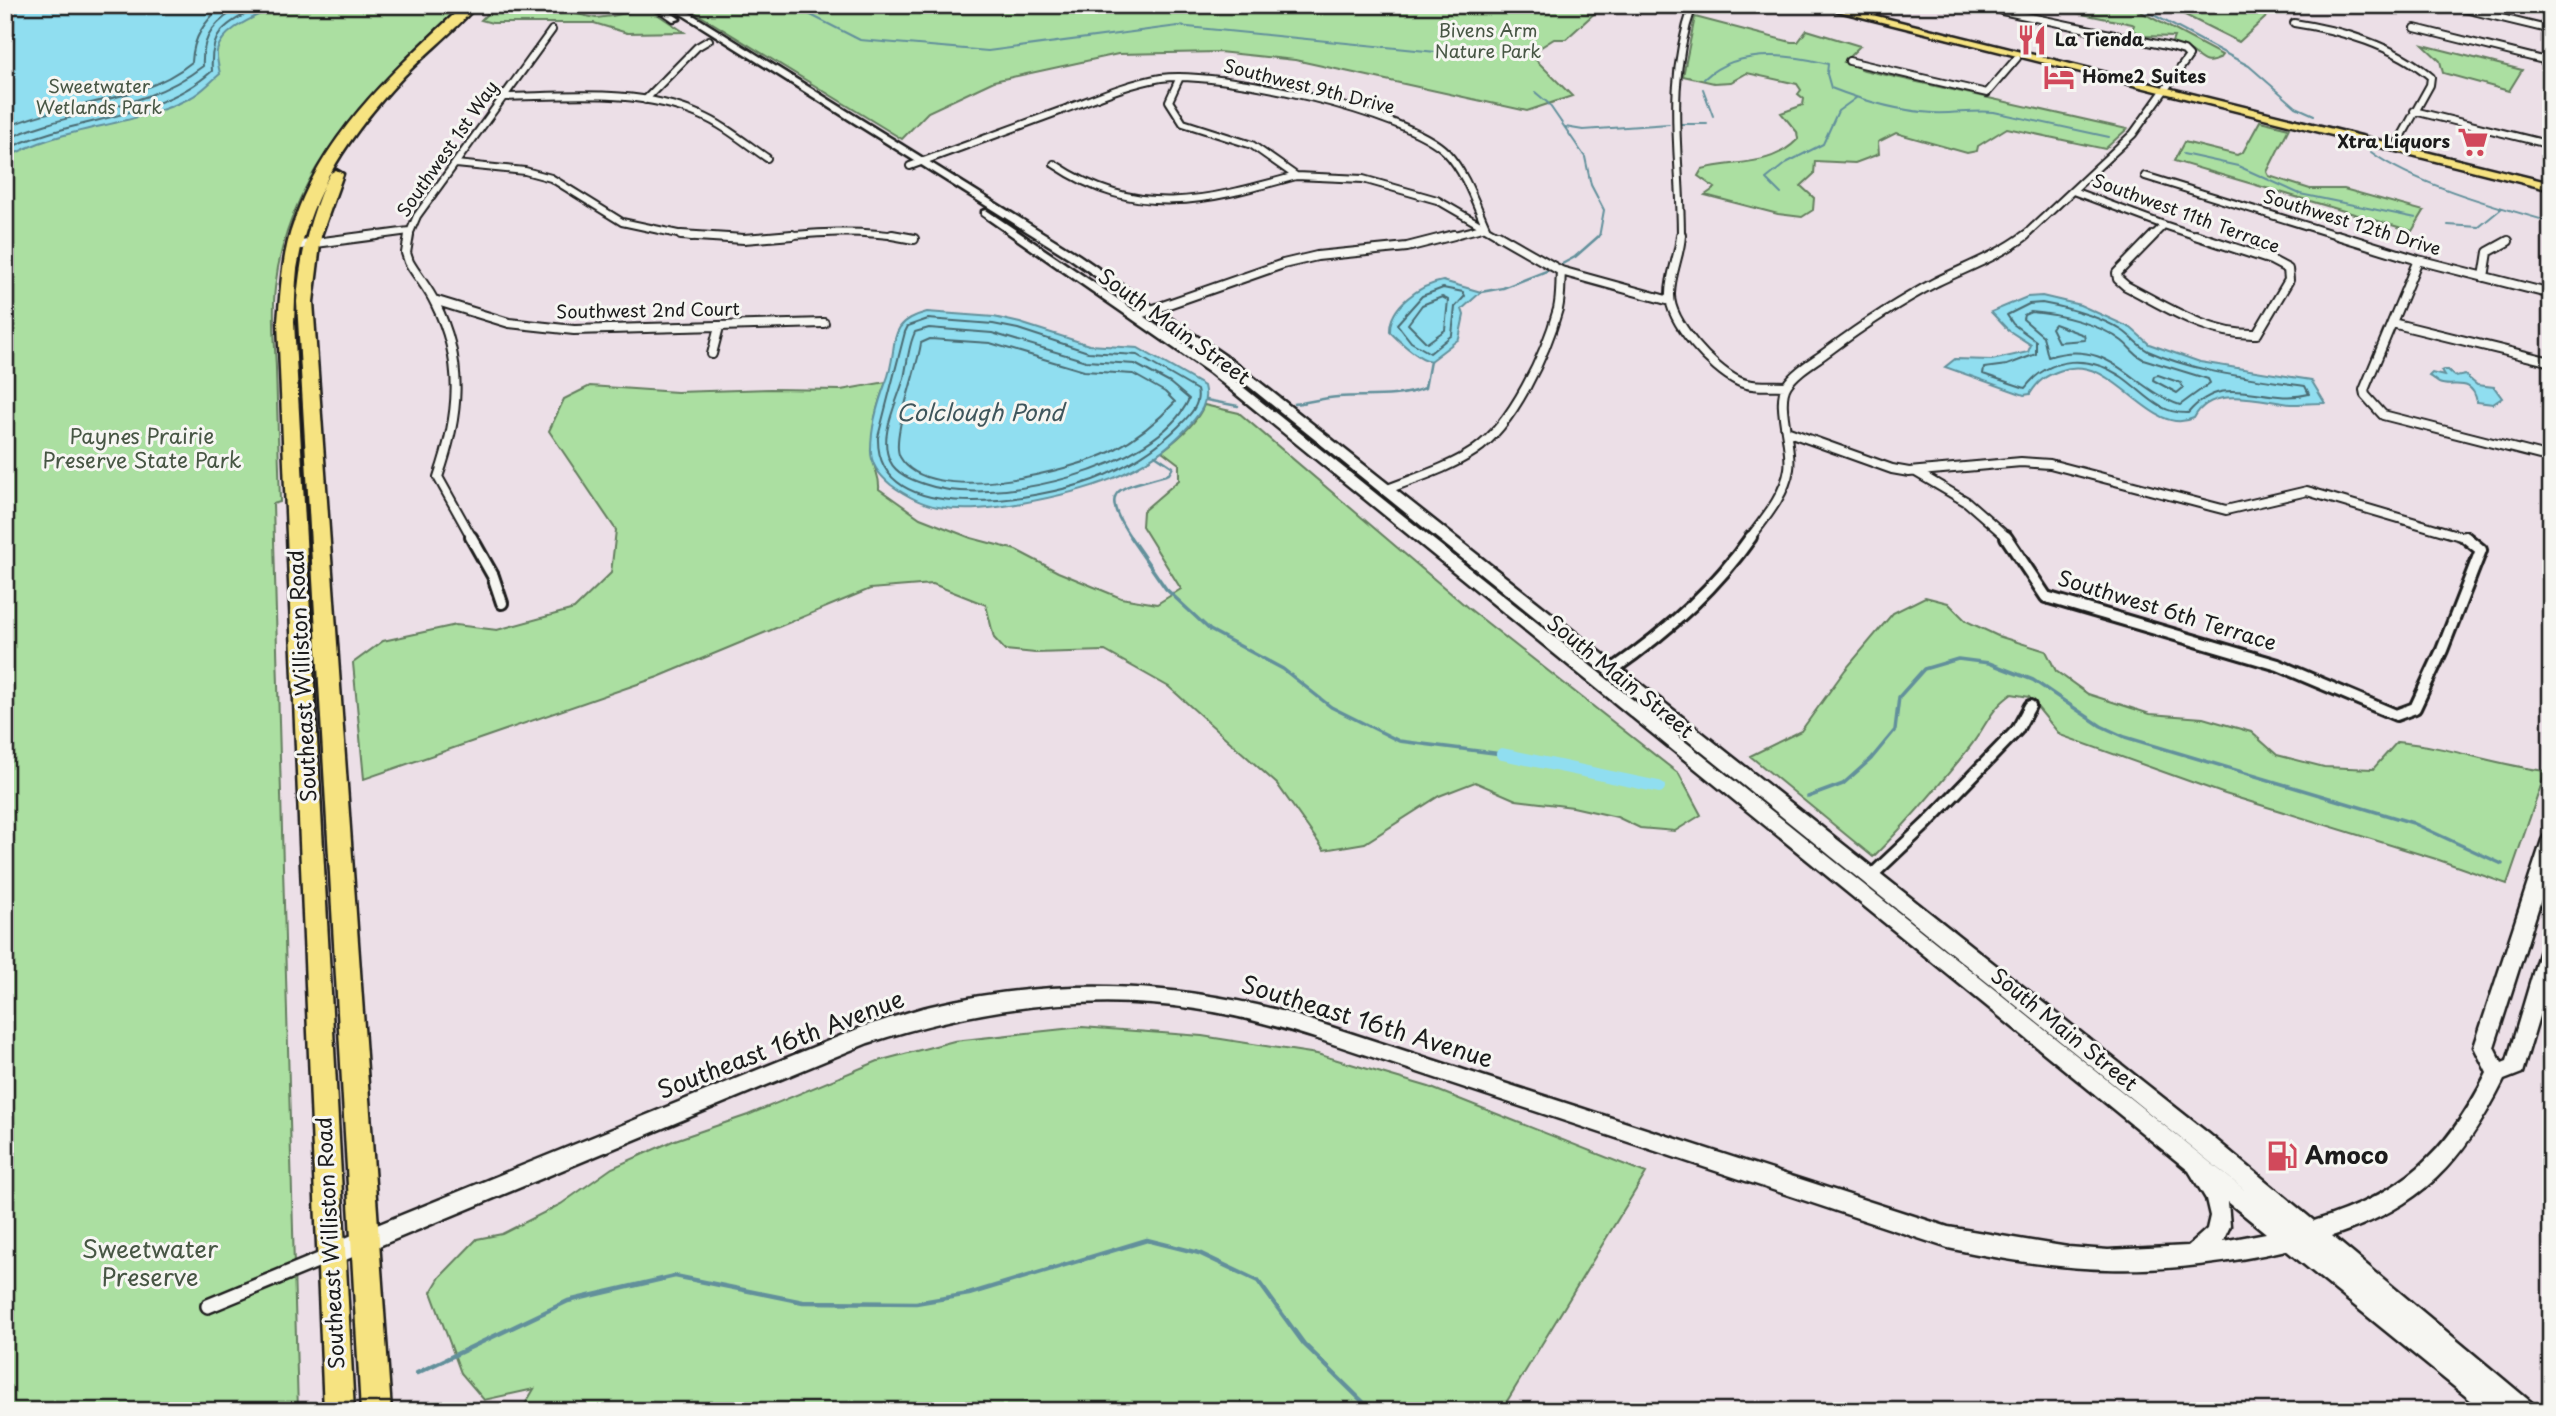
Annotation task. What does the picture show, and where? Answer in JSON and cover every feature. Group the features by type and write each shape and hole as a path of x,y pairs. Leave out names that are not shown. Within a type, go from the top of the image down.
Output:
{"highway":[{"name":"Southeast Williston Road","path":"339,1411 286,322 287,283 328,190 356,141 471,5"},
{"name":"Southeast Williston Road","path":"436,45 484,5"},
{"name":"Southeast Williston Road","path":"302,244 376,1411"},
{"path":"304,685 329,678"}],"main road":[{"name":"South Main Street","path":"654,5 922,161 1075,257 1229,364 2007,984 2312,1232 2524,1411"},
{"name":"South Main Street","path":"671,5 714,38 995,219 1214,370 2502,1411"},
{"path":"1819,5 2007,45 2021,54"},
{"path":"1846,5 1941,35 2396,145 2551,187"},
{"path":"1941,35 2007,45"},
{"path":"2396,145 2551,179"},
{"path":"1370,497 1385,490"},
{"path":"1595,678 1612,670"},
{"path":"2497,1073 2484,1047 2551,840"},
{"path":"1854,888 1870,877"},
{"path":"2516,949 2548,965 2551,943"},
{"name":"Southeast 16th Avenue","path":"331,1255 866,1035 940,1012 1021,999 1104,996 1189,1000 1243,1009 1321,1031 1931,1234 2001,1249 2070,1258 2138,1259 2192,1255 2312,1232 2365,1215 2417,1183 2461,1137 2497,1073 2515,1067 2548,965"},
{"path":"1986,996 2007,984"},
{"path":"2182,1152 2213,1192 2221,1219 2213,1240 2192,1255"}],"street":[{"path":"1693,5 1686,22 1673,88 1681,238 1670,301 1682,327 1728,375 1738,382 1786,386"},
{"path":"2448,5 2551,30"},
{"path":"1612,670 1655,640 1712,583 1778,499 1789,471 1790,447 1783,407 1786,386 1804,369 1871,319 1937,282 2001,253 2030,232 2133,134 2189,56 2184,51 2005,8"},
{"path":"2294,23 2392,52 2424,69 2431,77 2430,85 2396,145"},
{"path":"2415,28 2551,62"},
{"name":"Southwest 1st Way","path":"502,603 493,576 439,477 457,416 456,365 434,300 406,261 404,252 409,230 552,30"},
{"path":"645,100 696,47 714,38"},
{"path":"1849,61 1987,93 2021,54"},
{"path":"1180,77 1169,101 1183,123 1252,145 1296,176"},
{"name":"Southwest 9th Drive","path":"910,166 1076,103 1139,83 1180,77 1223,80 1383,120 1415,132 1445,152 1486,226"},
{"path":"505,97 605,96 645,100 697,113 766,159"},
{"path":"2414,111 2551,145"},
{"path":"456,164 525,170 551,178 622,222 660,232 700,238 744,239 842,231 875,232 914,239"},
{"path":"1054,164 1097,190 1155,202 1194,201 1230,195 1296,176 1363,179 1437,200 1561,271 1670,301"},
{"name":"Southwest 12th Drive","path":"2145,176 2418,260 2551,294"},
{"name":"Southwest 11th Terrace","path":"2073,191 2164,225 2271,260 2288,269 2289,281 2261,330 2249,335 2217,329 2126,286 2118,279 2117,273 2164,225"},
{"path":"1137,316 1283,264 1317,256 1407,247 1486,226"},
{"path":"302,244 409,230"},
{"path":"2484,277 2488,252 2508,241"},
{"path":"2418,260 2364,390 2365,395 2383,415 2551,458"},
{"path":"1385,490 1481,446 1499,427 1514,405 1545,343 1559,307 1561,271"},
{"name":"Southwest 2nd Court","path":"434,300 488,318 534,327 620,331 824,323"},
{"path":"2392,323 2551,362"},
{"path":"712,354 719,327"},
{"path":"1786,431 1892,469 1916,472"},
{"name":"Southwest 6th Terrace","path":"2021,462 2050,464 2226,510 2307,491 2464,536 2482,550 2416,708 2396,715 2278,666 2046,597 2010,541 1988,519 1950,491 1916,472 2021,462"},
{"path":"1870,877 1926,824 2017,730 2030,706"},
{"name":"Southeast 16th Avenue","path":"208,1306 331,1255"}],"green space":[{"path":"5,5 462,5 369,97 318,165 298,203 283,244 275,288 280,502 273,504 298,1411 5,1411"},
{"path":"496,5 580,5 583,8 576,14 596,18 648,8 684,32 627,33 594,23 492,23 481,20"},
{"name":"Bivens Arm Nature Park","path":"683,5 1482,5 1503,10 1508,5 1575,5 1598,10 1566,39 1554,39 1530,54 1572,96 1527,111 1295,60 1219,52 1118,54 994,81 928,112 902,139"},
{"path":"2037,5 2128,5 2222,55 2214,61 2205,61 2188,50 2171,45 2174,37 2144,36 2132,30 2132,24"},
{"path":"2165,5 2268,5 2277,7 2239,42"},
{"path":"1695,17 1791,42 1798,42 1807,30 1860,46 1844,62 1864,70 2127,129 2105,149 2007,128 1978,146 1977,151 1967,153 1896,133 1878,142 1879,154 1855,163 1815,161 1814,174 1801,186 1814,198 1813,210 1802,217 1778,214 1705,195 1715,188 1698,176 1702,169 1753,161 1788,148 1798,139 1797,132 1781,113 1803,105 1804,99 1798,94 1801,90 1797,84 1747,73 1731,82 1714,83 1683,76"},
{"path":"2423,45 2522,70 2509,91 2443,73 2440,61"},
{"path":"2260,121 2289,128 2267,172 2269,176 2310,189 2344,189 2424,211 2412,231 2174,161 2184,142 2237,155 2243,152"},
{"path":"886,382 876,411 873,432 874,463 879,489 920,518 971,538 1016,550 1058,572 1121,598 1157,604 1181,589 1142,526 1143,511 1179,480 1179,464 1162,451 1192,425 1204,405 1239,413 1467,607 1679,774 1701,815 1675,831 1640,828 1617,817 1573,807 1516,800 1475,782 1439,796 1365,843 1324,850 1277,784 1169,687 1105,651 1035,653 1005,650 994,638 986,605 933,584 870,589 658,677 364,779 353,663 383,641 456,625 497,630 574,609 611,573 616,530 549,431 564,399 590,386 677,392 841,390"},
{"path":"1925,597 1948,603 1966,621 1998,636 2046,651 2056,671 2088,694 2150,714 2203,718 2251,732 2277,755 2324,767 2373,769 2397,742 2435,747 2546,771 2507,884 2436,859 2225,794 2060,735 2029,697 2012,694 1993,713 1975,740 1934,790 1873,857 1750,756 1801,731 1845,670 1893,613"},
{"path":"1082,1027 1202,1036 1317,1054 1429,1087 1646,1173 1501,1411 521,1411 534,1389 484,1400 461,1373 431,1292 440,1277 477,1239 502,1234 561,1204 612,1168 675,1140 748,1115 878,1061 954,1041"}],"water":[{"path":"5,5 279,5 226,35 217,51 220,74 194,96 144,115 50,139 5,159"},
{"path":"1443,281 1481,292 1462,309 1464,315 1459,339 1430,361 1414,353 1390,332 1391,323 1400,305 1408,298 1425,287"},
{"path":"2042,296 2080,305 2131,328 2149,344 2200,362 2311,380 2325,403 2291,404 2252,398 2224,398 2212,401 2194,418 2177,421 2145,407 2096,372 2078,368 2059,371 2039,382 2030,394 2024,395 1945,367 1955,359 1992,360 2028,352 2031,345 2008,330 1991,312 2027,297"},
{"name":"Colclough Pond","path":"927,312 994,317 1089,345 1138,348 1204,386 1204,403 1188,427 1153,458 1090,487 1045,499 991,508 959,509 925,504 883,478 874,465 871,449 872,432 898,330 913,317"},
{"path":"2448,370 2456,377 2465,375 2477,385 2494,387 2502,398 2493,404 2477,402 2471,388 2439,383 2429,376 2432,373 2444,376 2441,371"}],"waterway":[{"path":"791,5 860,40 988,51 1178,26 1436,52"},
{"path":"2135,5 2249,66 2296,107 2314,115"},
{"path":"1704,79 1717,69 1747,58 1796,58 1828,64 1827,74 1831,88 1881,105 1933,113 1994,112 2109,137"},
{"path":"1703,89 1713,116"},
{"path":"1535,92 1548,103 1585,157 1591,185 1604,210 1599,236"},
{"path":"1781,194 1766,179 1786,163 1823,144 1838,111 1856,98"},
{"path":"1565,127 1583,130 1669,124"},
{"path":"1681,124 1707,124"},
{"path":"2371,152 2389,164 2433,184 2482,202 2551,222"},
{"path":"2183,154 2238,166 2300,194 2416,218"},
{"path":"2448,225 2479,227 2502,208"},
{"path":"1562,264 1575,257 1599,236"},
{"path":"1481,292 1503,288 1549,270"},
{"path":"1294,404 1332,398 1393,395 1425,388 1430,361"},
{"path":"1206,400 1238,406"},
{"path":"1131,538 1120,521 1115,508 1115,498 1118,492 1126,487 1169,474 1173,467 1155,455"},
{"path":"1130,537 1166,589 1210,630 1283,669 1331,707 1399,741 1502,754"},
{"path":"1808,797 1843,784 1871,759 1895,730 1899,697 1924,669 1958,659 1989,663 2033,680 2101,726 2125,737 2413,823 2502,864"},
{"path":"1502,754 1659,787"},
{"path":"417,1373 568,1301 675,1276 803,1302 916,1303 969,1294 1147,1240 1199,1253 1258,1281 1304,1344 1364,1403 1391,1411"},
{"path":"286,1411 306,1405"}],"place":[{"name":"La Tienda","path":"2032,40"},
{"name":"Home2 Suites","path":"2059,77"},
{"name":"Xtra Liquors","path":"2473,142"},
{"name":"Amoco","path":"2282,1156"}],"park label":[{"name":"Sweetwater Wetlands Park","path":"99,98"},
{"name":"Paynes Prairie Preserve State Park","path":"142,449"},
{"name":"Sweetwater Preserve","path":"150,1264"}]}
